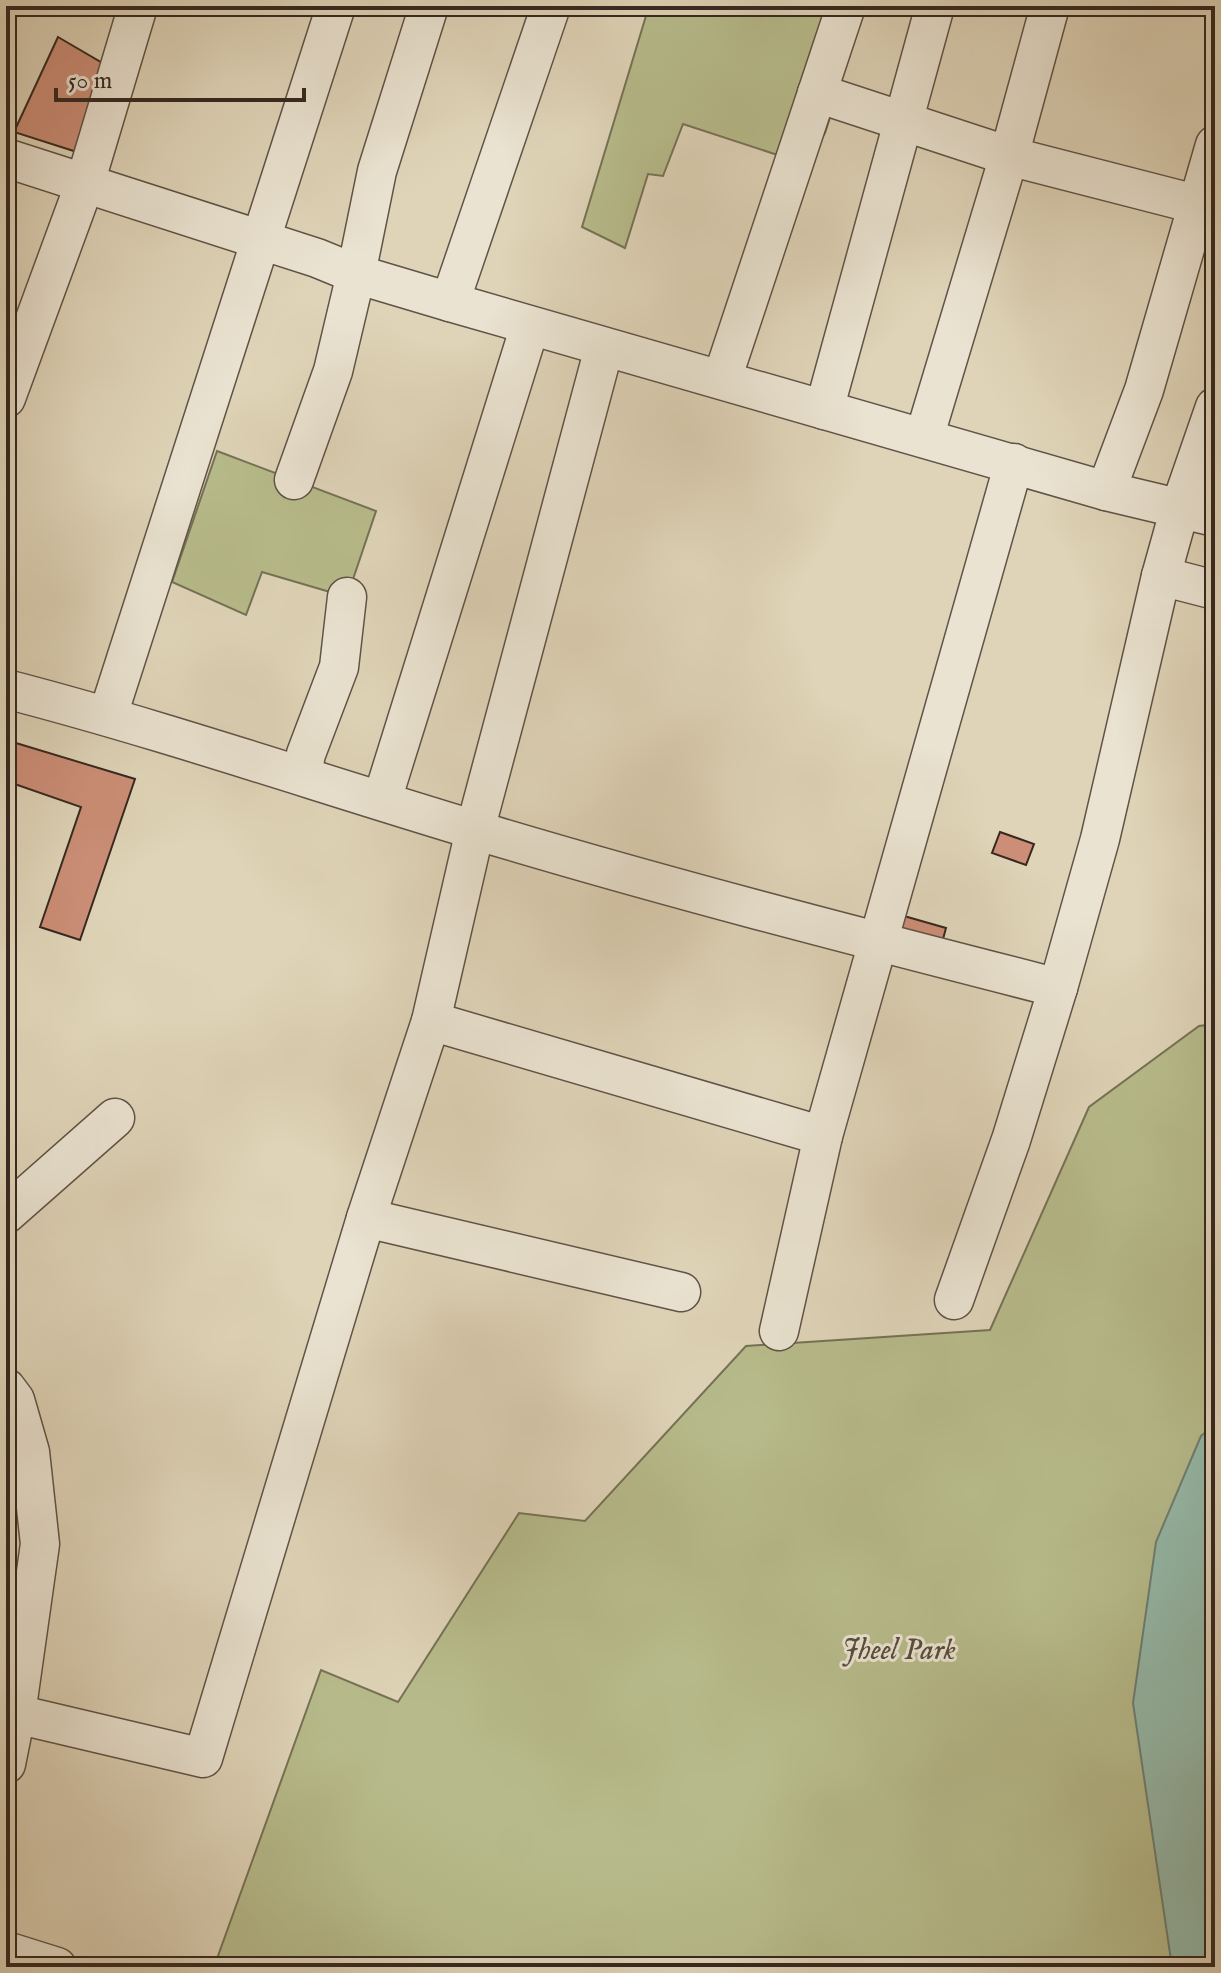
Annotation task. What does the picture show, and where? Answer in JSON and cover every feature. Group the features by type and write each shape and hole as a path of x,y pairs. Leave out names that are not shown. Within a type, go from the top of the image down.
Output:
{"street":[{"path":"6,398 85,183 138,6"},
{"path":"108,715 336,6"},
{"path":"294,480 333,371 377,171 429,6"},
{"path":"450,302 551,6"},
{"path":"722,379 846,6"},
{"path":"824,410 935,6"},
{"path":"924,438 1009,156 1050,6"},
{"path":"817,93 1009,156 1206,207"},
{"path":"1106,491 1206,207 1215,145"},
{"path":"6,158 356,274 530,326 1106,491 1198,513"},
{"path":"382,800 530,326"},
{"path":"16,1714 203,1758 366,1218 431,1021 475,830 604,348"},
{"path":"954,1300 1011,1140 1058,988 1100,839 1161,576 1198,513 1215,407"},
{"path":"779,1331 823,1136 1014,463"},
{"path":"1161,576 1215,590"},
{"path":"302,774 306,754 339,667 347,597"},
{"path":"6,689 108,715 475,830 878,942 1058,988"},
{"path":"431,1021 823,1136"},
{"path":"6,1214 115,1118"},
{"path":"366,1218 681,1292"},
{"path":"6,1388 15,1400 30,1452 40,1544 6,1764"},
{"path":"6,1951 57,1967"}],"green space":[{"path":"649,6 865,6 825,133 805,164 683,124 663,176 648,174 625,248 582,227"},
{"path":"217,451 376,511 347,597 262,572 246,615 172,582"},
{"name":"Jheel Park","path":"1215,1024 1215,1967 214,1967 321,1670 398,1702 519,1513 585,1521 746,1346 990,1330 1089,1107 1199,1026"}],"shaded area":[{"path":"1215,1425 1215,1967 1172,1967 1133,1703 1156,1542 1201,1436"}],"building":[{"path":"58,37 116,71 83,154 14,132"},
{"path":"6,740 135,779 80,940 40,927 81,807 6,781"},
{"path":"1000,832 1034,844 1026,865 992,853"},
{"path":"904,916 946,928 939,954 897,942"}]}
